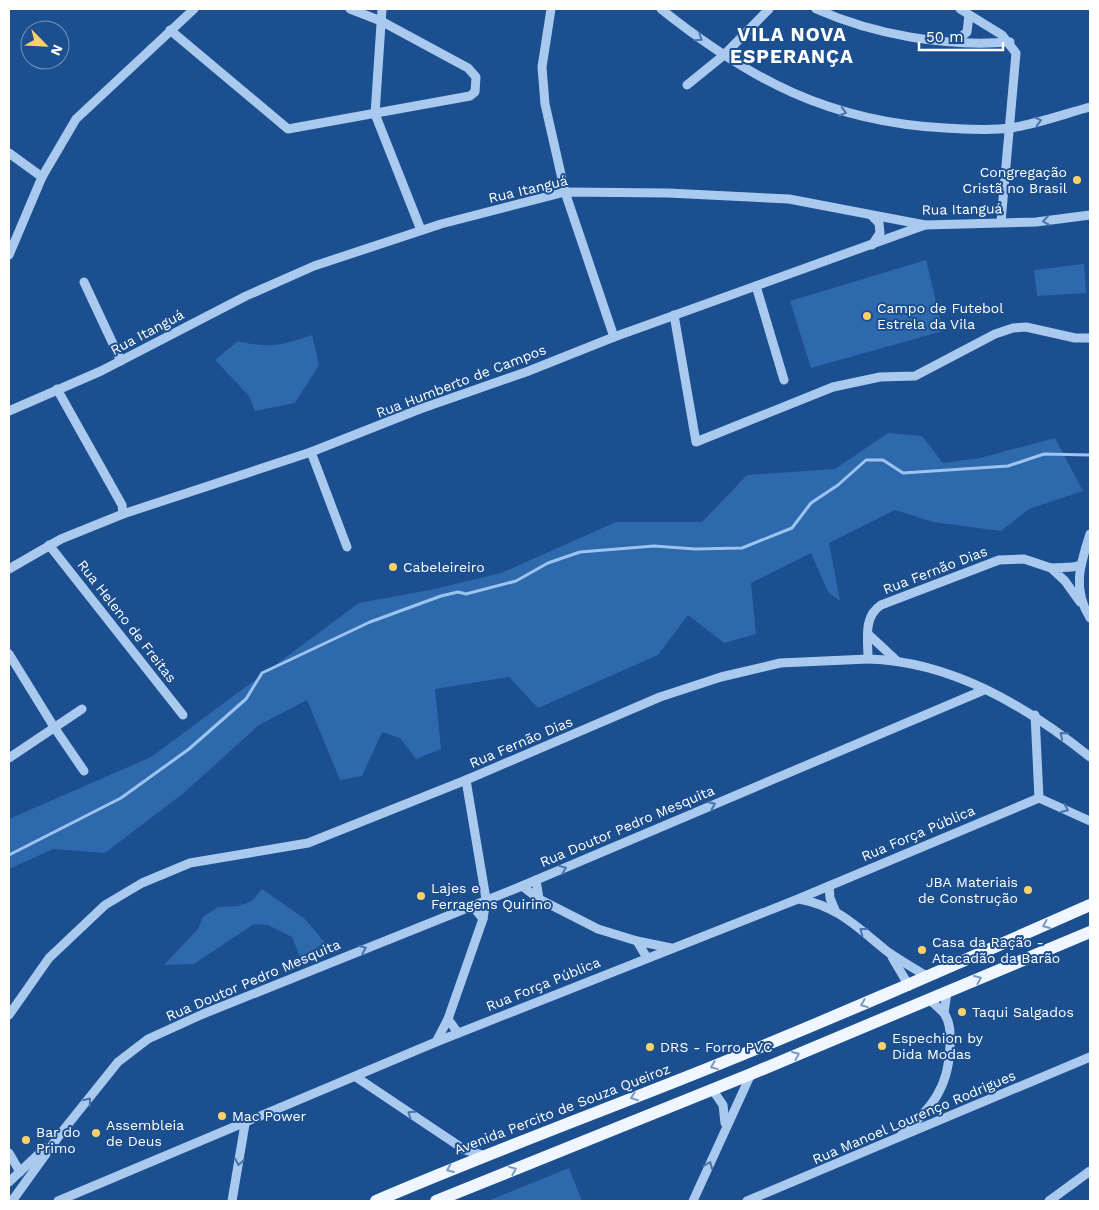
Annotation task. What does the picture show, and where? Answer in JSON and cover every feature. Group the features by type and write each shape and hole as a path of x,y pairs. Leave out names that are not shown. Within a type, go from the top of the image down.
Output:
{"main road":[{"name":"Avenida Percito de Souza Queiroz","path":"376,1201 483,1155 679,1080 909,986 1090,905"},
{"path":"436,1201 751,1074 1090,932"},
{"path":"829,1041 841,1030 895,1007 904,997 909,986"},
{"path":"679,1080 704,1083 712,1089"}],"street":[{"path":"9,255 42,177 76,119 194,9"},
{"path":"170,30 284,127 293,130 470,96 475,92 476,77 468,68 381,21 350,9"},
{"path":"382,9 374,114 421,230"},
{"path":"551,9 542,67 545,104 565,192 614,336"},
{"path":"661,9 724,55 801,98 841,112 891,123 926,127 1009,128 1090,107"},
{"path":"687,85 724,55 769,9"},
{"path":"816,9 895,35 986,43 1010,42"},
{"path":"960,9 996,31 1010,42 1016,53 1001,222"},
{"path":"967,32 969,15"},
{"path":"956,41 981,23"},
{"path":"986,43 996,31"},
{"path":"9,152 42,177"},
{"name":"Rua Itanguá","path":"9,411 121,361 246,296 314,266 421,230 565,192 668,193 789,199 925,225 1036,222 1090,215"},
{"path":"871,216 878,223 880,233 871,245"},
{"name":"Rua Humberto de Campos","path":"9,569 49,545 123,514 311,452 420,409 526,372 614,336 925,225"},
{"path":"84,282 121,361"},
{"path":"756,286 784,380"},
{"path":"674,315 696,442 833,387 880,377 915,376 995,334 1013,328 1026,327 1075,338 1090,338"},
{"path":"57,389 122,505 123,514"},
{"path":"311,452 347,547"},
{"path":"1082,605 1079,578 1090,534"},
{"name":"Rua Heleno de Freitas","path":"49,545 183,715"},
{"name":"Rua Fernão Dias","path":"9,1015 50,958 105,905 142,883 190,863 308,843 466,780 660,697 721,677 780,663 868,659 870,615 881,605 999,560 1024,559 1051,568 1073,567 1081,564"},
{"name":"Rua Fernão Dias","path":"1051,568 1065,580 1090,618"},
{"path":"868,634 897,660"},
{"path":"9,654 84,771"},
{"path":"868,659 897,660 926,667 1011,701 1035,715 1090,756"},
{"path":"958,701 963,690 959,680"},
{"name":"Rua Doutor Pedro Mesquita","path":"12,1201 118,1062 148,1039 203,1014 522,886 984,690"},
{"path":"9,758 82,709"},
{"path":"1035,715 1039,798 1090,821"},
{"path":"436,1042 448,1019 483,920 486,899 466,780"},
{"name":"Rua Força Pública","path":"58,1201 246,1124 436,1042 798,899 1039,798"},
{"path":"536,880 539,899"},
{"path":"522,886 539,899 598,930 672,948"},
{"path":"830,886 830,898 835,910"},
{"path":"798,899 818,902 835,910 890,953 928,977"},
{"path":"464,908 475,909 483,920"},
{"path":"637,941 647,958"},
{"path":"890,953 909,986"},
{"path":"944,1013 947,992"},
{"path":"896,1139 914,1123 926,1108 941,1089 949,1072 950,1027 944,1013 930,1000"},
{"path":"448,1019 458,1033"},
{"name":"Rua Manoel Lourenço Rodrigues","path":"748,1201 1090,1057"},
{"path":"694,1201 725,1128 751,1074"},
{"path":"356,1077 465,1150 483,1155"},
{"path":"712,1089 723,1105 726,1114 725,1128"},
{"path":"926,1108 930,1119 937,1122"},
{"path":"232,1201 246,1124"},
{"name":"Rua Doutor Pedro Mesquita","path":"9,1182 62,1133"},
{"path":"9,1153 20,1172"},
{"path":"1049,1201 1090,1171"}],"shaded area":[{"name":"Campo de Futebol Estrela da Vila","path":"926,260 943,331 811,368 790,301"},
{"path":"1084,264 1086,293 1037,296 1034,270"},
{"path":"312,335 319,365 295,403 255,411 249,396 215,360 238,341 258,345 275,345"},
{"path":"888,433 922,436 943,463 980,458 1055,438 1083,491 1029,509 1001,531 933,522 895,510 829,543 840,601 828,592 811,553 751,583 756,634 724,643 688,615 658,655 538,708 509,677 435,689 441,749 416,759 400,738 382,732 362,776 340,780 307,700 259,725 185,792 105,853 53,849 9,869 9,819 151,757 359,603 430,590 501,573 616,522 702,522 747,475 835,469"},
{"path":"262,889 305,919 325,943 300,957 292,937 268,925 254,924 194,964 164,965 198,929 203,917 218,907 238,906 252,901"},
{"path":"569,1168 582,1201 488,1201"}],"waterway":[{"path":"9,855 121,798 189,749 246,699 262,673 370,622 441,596 458,592 466,594 516,581 548,563 580,552 654,546 695,549 742,548 792,528 811,503 838,485 866,460 883,460 903,473 1008,466 1044,454 1090,455"}],"place":[{"name":"Congregação Cristã no Brasil","path":"1077,180"},
{"name":"Campo de Futebol Estrela da Vila","path":"867,316"},
{"name":"Cabeleireiro","path":"393,567"},
{"name":"JBA Materiais de Construção","path":"1028,890"},
{"name":"Lajes e Ferragens Quirino","path":"421,896"},
{"name":"Casa da Ração - Atacadão da Barão","path":"922,950"},
{"name":"Taqui Salgados","path":"962,1012"},
{"name":"Espechion by Dida Modas","path":"882,1046"},
{"name":"DRS - Forro PVC","path":"650,1047"},
{"name":"Mac Power","path":"222,1116"},
{"name":"Assembleia de Deus","path":"96,1133"},
{"name":"Bar do Primo","path":"26,1140"}],"district":[{"name":"VILA NOVA ESPERANÇA","path":"792,45"}]}
